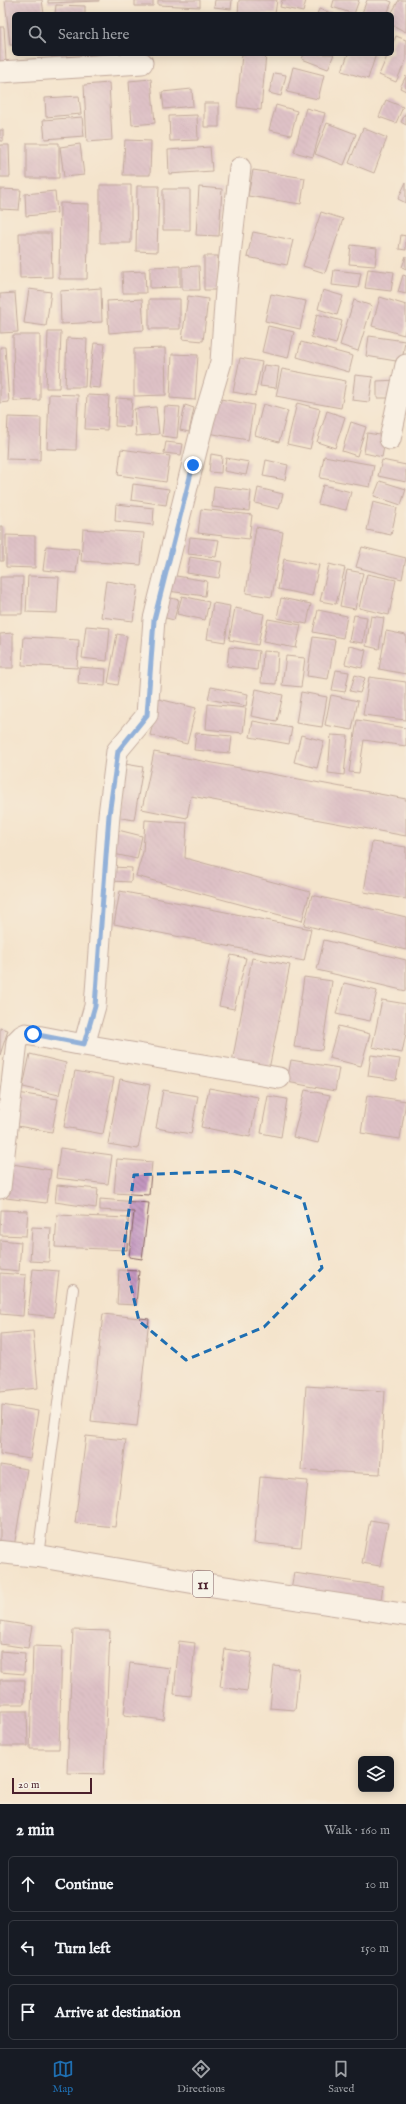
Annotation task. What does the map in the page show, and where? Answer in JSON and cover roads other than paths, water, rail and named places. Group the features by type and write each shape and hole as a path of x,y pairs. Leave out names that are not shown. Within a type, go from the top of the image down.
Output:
{"highway":[{"name":"11","path":"0,1552 38,1556 216,1586 406,1615"}],"street":[{"path":"0,72 142,63"},
{"path":"84,1044 95,1006 109,815 118,751 147,715 154,620 204,420 221,362 226,290 240,168"},
{"path":"390,439 406,365"},
{"path":"0,1188 5,1094 17,1041 22,1036 33,1034 279,1078"}],"lane":[{"path":"38,1556 73,1289"}]}
